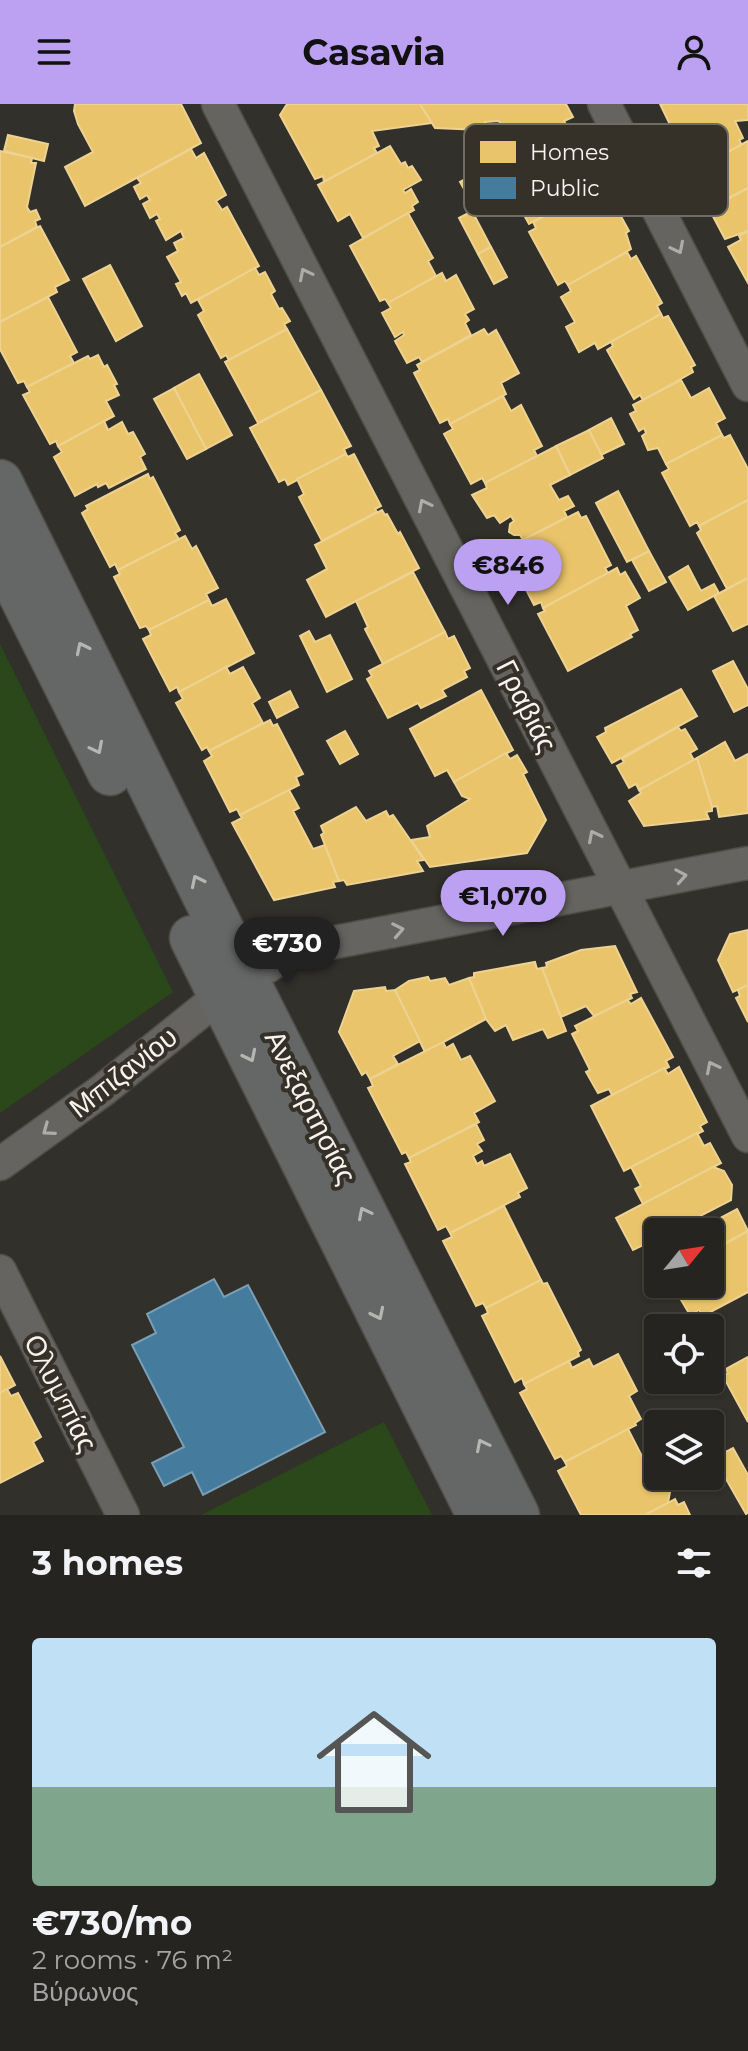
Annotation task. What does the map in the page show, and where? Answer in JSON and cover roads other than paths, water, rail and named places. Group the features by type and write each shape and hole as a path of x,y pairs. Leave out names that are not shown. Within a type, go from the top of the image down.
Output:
{"main road":[{"name":"Ανεξαρτησίας","path":"0,482 479,1515"},
{"name":"Ανεξαρτησίας","path":"0,553 517,1515"}],"street":[{"name":"Γραβιάς","path":"218,104 748,1136"},
{"path":"604,104 614,124"},
{"path":"661,216 748,385"},
{"name":"Μπιζανίου","path":"0,1164 103,1090 233,987 294,950 748,863"},
{"name":"Ολυμπίας","path":"0,1271 123,1515"}]}
